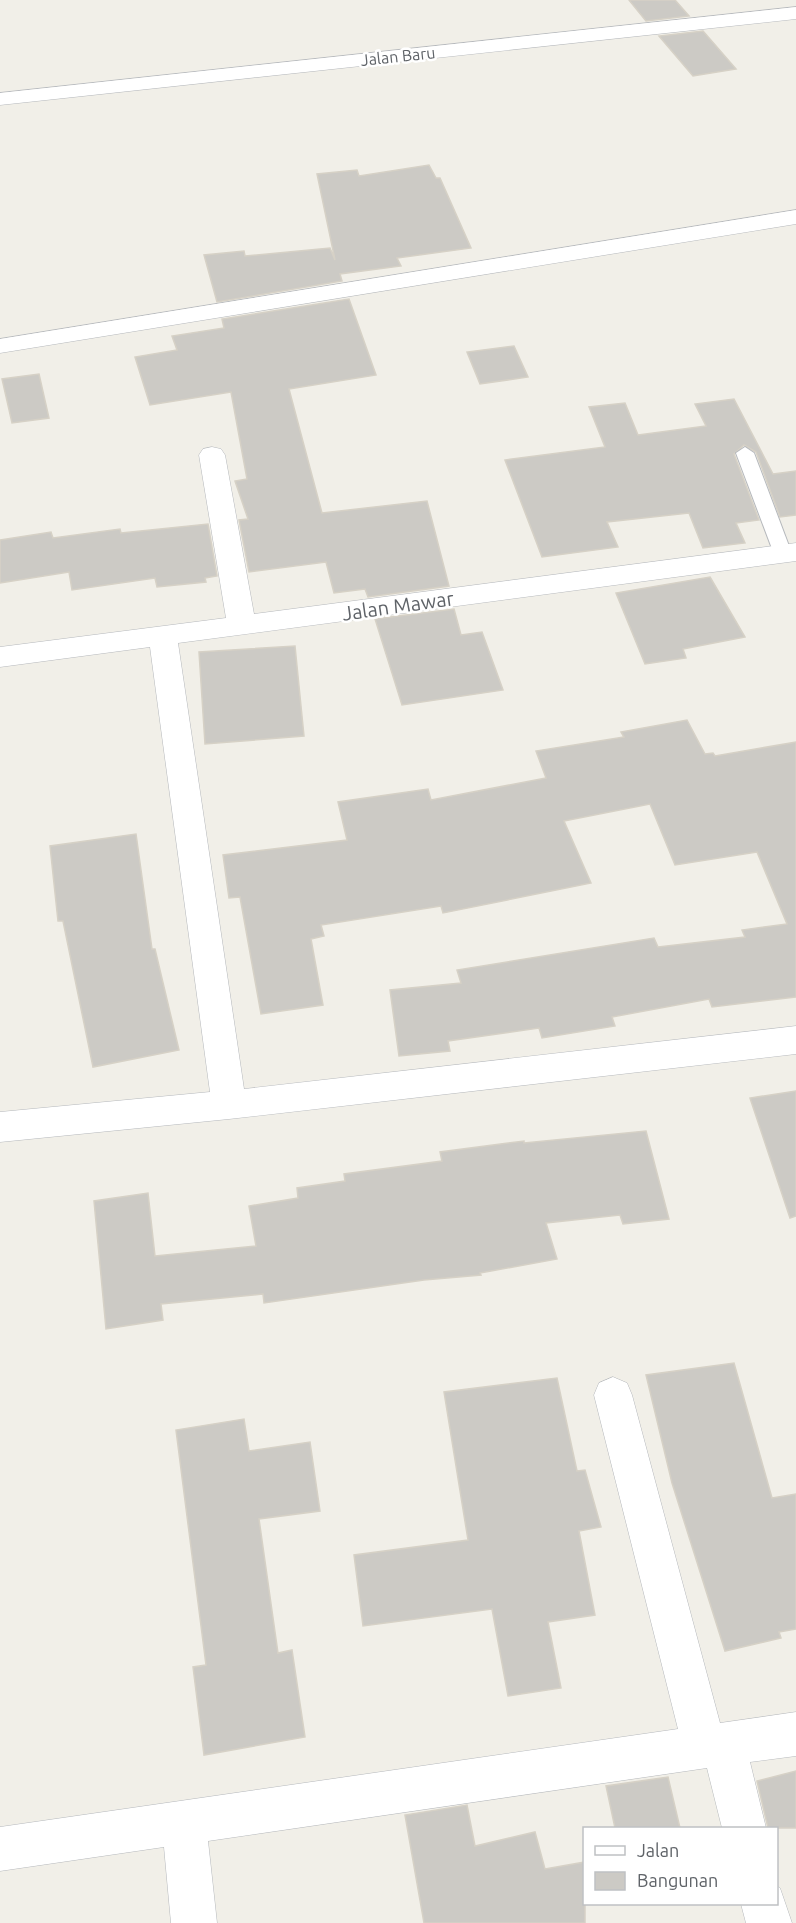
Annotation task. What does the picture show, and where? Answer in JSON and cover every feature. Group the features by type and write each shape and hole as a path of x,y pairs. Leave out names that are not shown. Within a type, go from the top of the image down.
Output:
{"street":[{"name":"Jalan Baru","path":"0,99 796,13"},
{"path":"0,345 796,217"},
{"path":"212,455 242,625"},
{"name":"Jalan Mawar","path":"0,657 790,553"},
{"path":"163,636 229,1105"},
{"path":"0,1127 229,1105 796,1040"},
{"path":"613,1395 713,1745 744,1827"},
{"path":"0,1849 796,1734"},
{"path":"184,1822 194,1923"},
{"path":"764,1905 769,1923"}],"lane":[{"path":"745,453 790,553"}],"building":[{"path":"629,0 675,0 689,16 646,21"},
{"path":"703,31 736,69 693,76 659,36"},
{"path":"429,165 436,178 440,178 471,248 397,258 401,266 340,274 342,281 217,302 204,255 244,251 245,256 330,248 335,260 317,174 357,170 359,176"},
{"path":"349,299 376,375 289,389 322,513 427,501 449,586 368,597 365,589 334,593 326,562 249,572 239,520 248,519 235,481 247,479 231,392 150,405 135,357 177,350 172,336 224,328 222,319"},
{"path":"514,346 528,377 480,384 467,352"},
{"path":"39,374 49,418 12,423 2,379"},
{"path":"734,399 773,474 796,471 796,515 780,517 756,452 744,445 734,454 759,520 736,523 745,543 703,548 689,513 607,522 618,547 542,557 505,460 605,447 589,407 625,403 638,435 706,426 695,404"},
{"path":"208,524 217,576 205,578 206,582 157,587 155,578 72,590 69,572 0,583 0,540 51,532 53,538 120,529 121,533"},
{"path":"710,577 745,637 683,649 686,658 645,664 616,593"},
{"path":"454,609 461,635 482,632 503,690 402,705 375,619"},
{"path":"295,646 304,736 205,744 199,652"},
{"path":"687,720 705,754 713,753 715,756 796,742 796,997 712,1007 709,999 612,1017 615,1026 542,1038 539,1028 448,1041 450,1051 399,1056 390,990 461,983 457,970 654,938 658,947 745,937 742,930 787,924 757,852 675,865 650,804 564,821 591,883 443,913 441,906 321,925 324,936 311,939 323,1005 261,1014 240,897 229,898 223,855 347,840 338,802 428,789 431,800 546,778 536,751 624,737 621,732"},
{"path":"136,834 152,949 155,949 179,1050 93,1067 63,921 58,921 50,846"},
{"path":"796,1091 796,1216 790,1218 750,1098"},
{"path":"646,1131 669,1219 623,1224 620,1215 546,1223 557,1259 480,1273 481,1275 424,1280 264,1303 263,1294 161,1304 163,1320 106,1329 94,1201 148,1193 155,1256 256,1246 249,1206 298,1198 297,1188 345,1181 344,1174 442,1161 440,1152 524,1141 524,1143"},
{"path":"734,1363 772,1498 796,1494 796,1629 779,1632 781,1638 725,1651 672,1483 646,1375"},
{"path":"557,1378 577,1471 585,1470 601,1527 579,1531 595,1615 548,1622 561,1688 508,1696 492,1609 363,1626 354,1555 468,1540 444,1392"},
{"path":"244,1419 249,1451 310,1442 320,1511 259,1519 278,1653 292,1650 305,1737 204,1755 193,1667 206,1665 176,1430"},
{"path":"796,1771 796,1828 768,1827 757,1781"},
{"path":"668,1777 680,1827 615,1827 606,1786"},
{"path":"467,1805 475,1846 535,1832 545,1869 583,1862 585,1923 424,1923 405,1815"}]}
